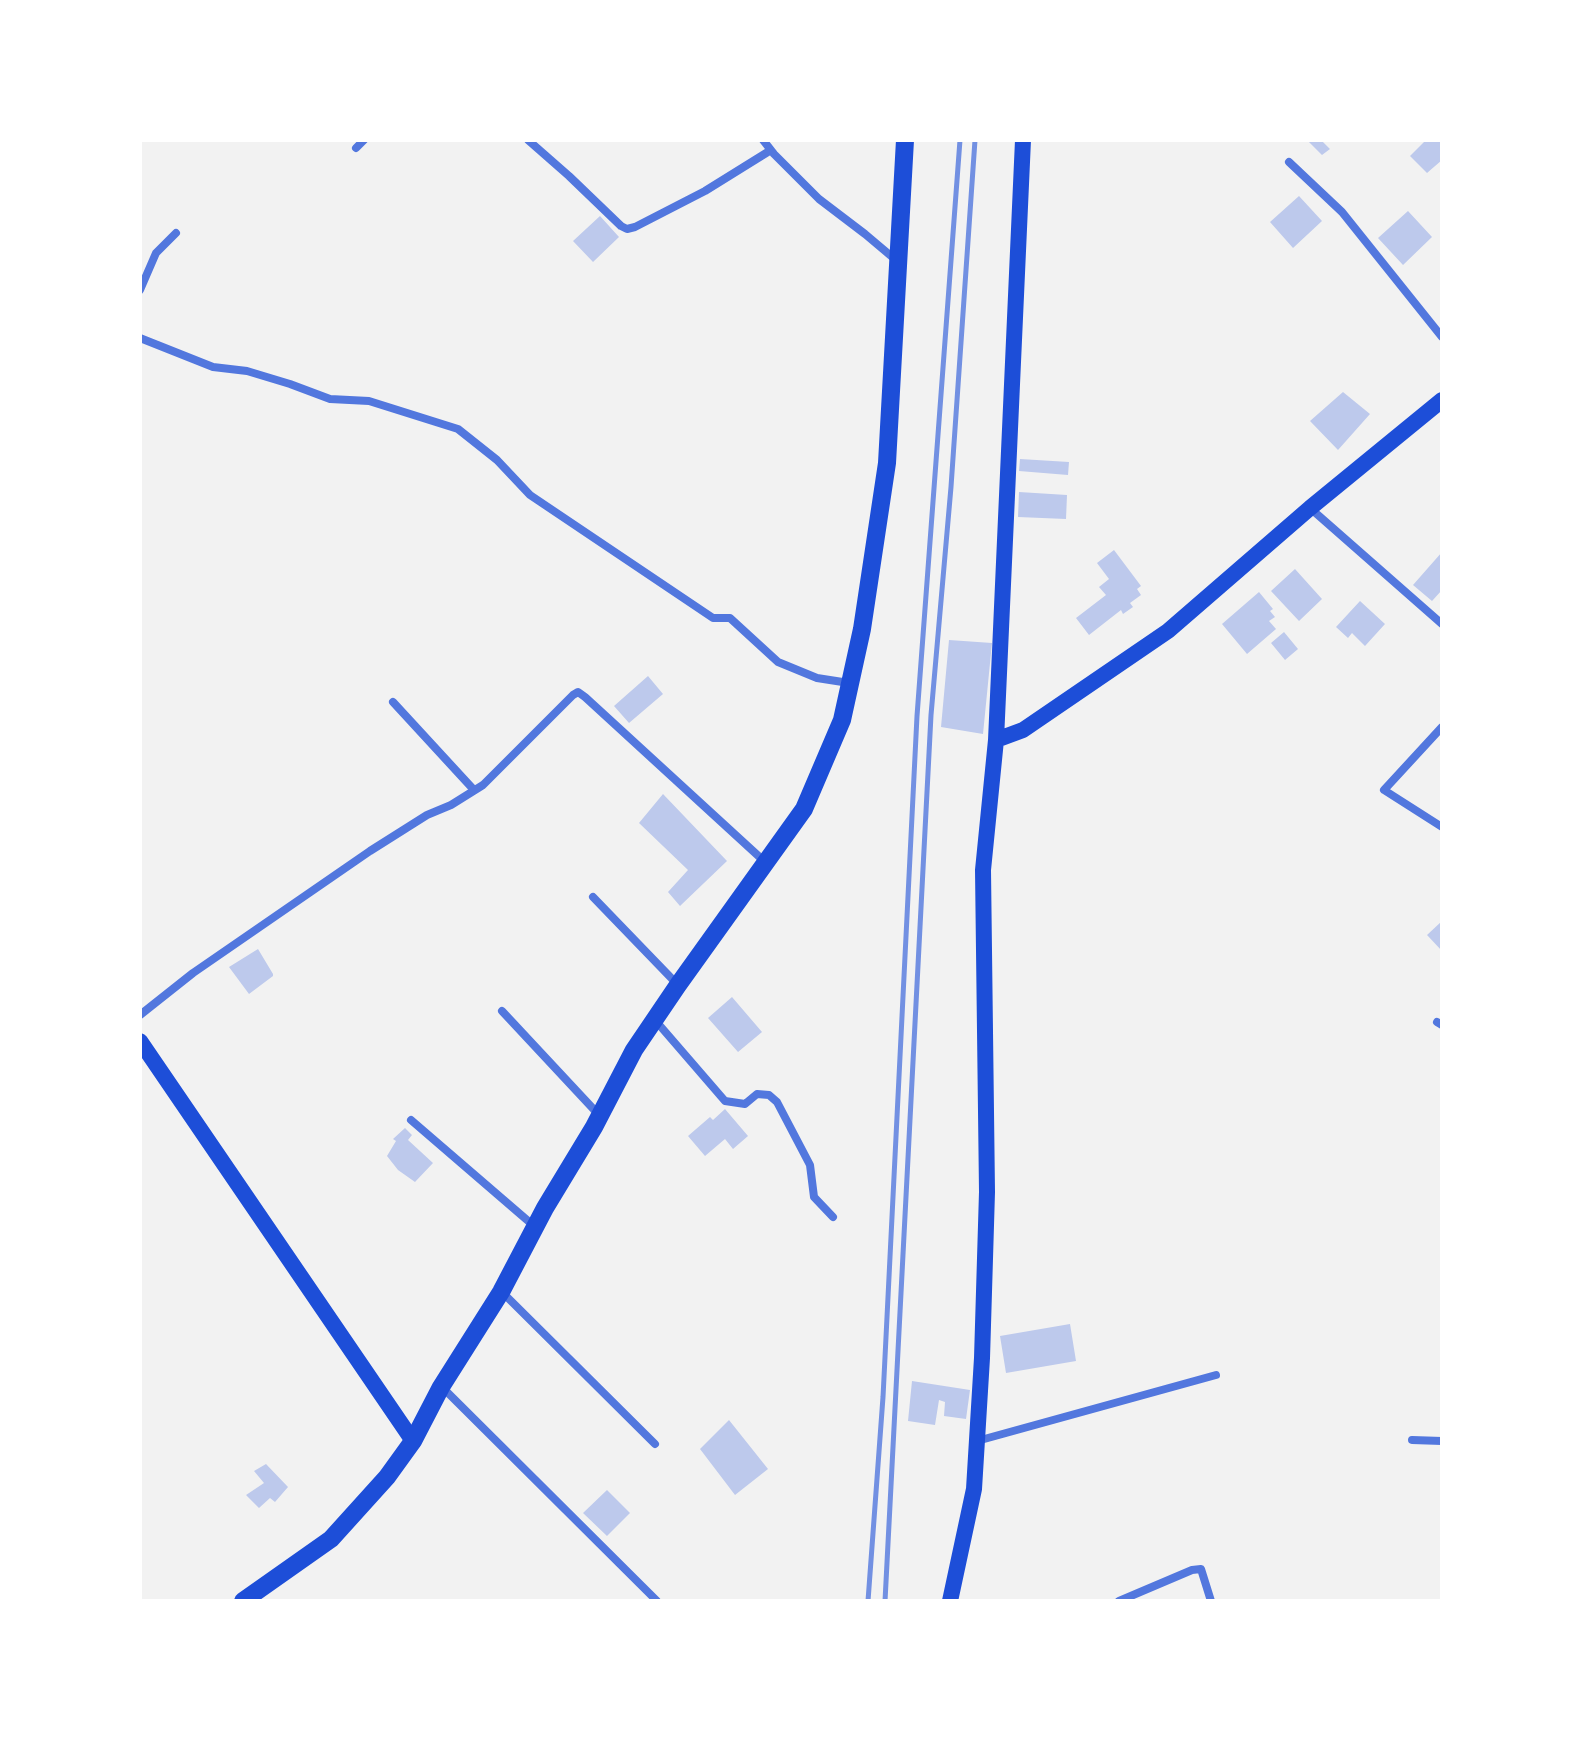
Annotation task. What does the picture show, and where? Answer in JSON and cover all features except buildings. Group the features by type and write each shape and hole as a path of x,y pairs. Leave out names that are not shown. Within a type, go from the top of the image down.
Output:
{"main road":[{"path":"243,1601 331,1539 387,1477 413,1441 441,1387 501,1292 634,1050 804,809 842,720 862,629 887,463 905,140"},
{"path":"950,1601 974,1489 982,1358 987,1192 983,870 996,740 1023,140"},
{"path":"996,740 1023,730 1168,631 1310,508 1442,400"},
{"path":"140,1041 413,1441"}],"street":[{"path":"356,148 364,140"},
{"path":"528,140 627,229 705,191 771,150"},
{"path":"763,140 819,199 898,261"},
{"path":"1289,162 1342,212 1442,337"},
{"path":"140,290 156,253 176,233"},
{"path":"141,342 213,367 247,371 330,399 369,401 458,429 497,460 530,495 713,618 730,618 778,662 817,678 850,683"},
{"path":"1310,508 1442,624"},
{"path":"140,1015 193,973 370,851 474,790 578,692 765,863"},
{"path":"393,702 474,790"},
{"path":"1442,727 1384,790 1442,827"},
{"path":"593,897 678,985"},
{"path":"502,1011 600,1115"},
{"path":"655,1019 725,1101 745,1104 757,1094 769,1095 777,1102 810,1165 814,1197 833,1217"},
{"path":"411,1120 535,1227"},
{"path":"501,1292 655,1444"},
{"path":"977,1441 1216,1375"},
{"path":"441,1387 657,1601"},
{"path":"1412,1440 1442,1441"},
{"path":"1119,1601 1201,1569 1211,1601"}],"railway":[{"path":"868,1601 883,1397 917,716 960,140"},
{"path":"885,1601 931,715 951,487 975,140"}]}
